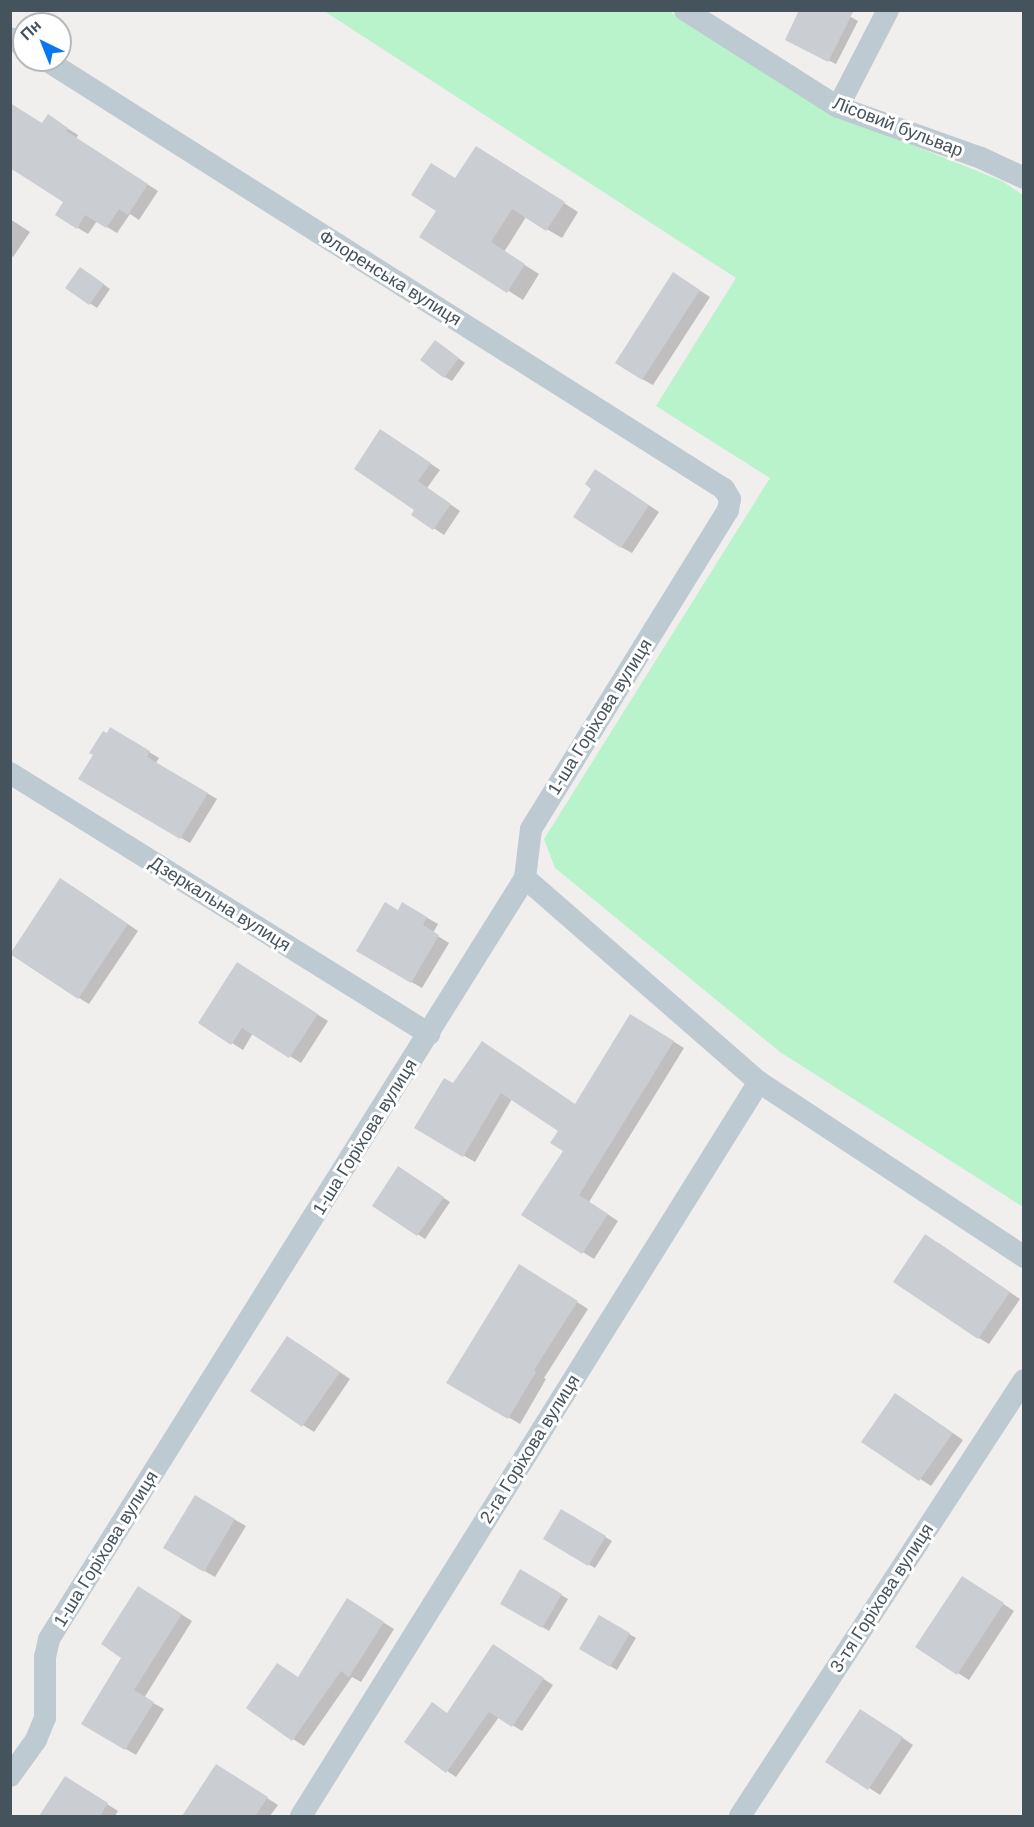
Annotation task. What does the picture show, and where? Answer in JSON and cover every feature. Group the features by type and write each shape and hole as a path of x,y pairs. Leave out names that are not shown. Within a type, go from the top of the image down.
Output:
{"street":[{"name":"Лісовий бульвар","path":"685,10 838,107 981,158 1023,178"},
{"path":"838,107 888,10"},
{"name":"Флоренська вулиця","path":"65,72 724,489 730,499"},
{"name":"1-ша Горіхова вулиця","path":"10,1776 36,1740 45,1718 45,1657 49,1639 525,878 531,829 728,510 730,499"},
{"name":"Дзеркальна вулиця","path":"10,773 429,1034"},
{"path":"525,878 759,1082 1023,1257"},
{"name":"2-га Горіхова вулиця","path":"301,1816 759,1082"},
{"name":"3-тя Горіхова вулиця","path":"740,1816 1023,1380"}],"green space":[{"path":"324,11 669,11 833,113 1002,181 1023,195 1023,1207 780,1052 555,868 544,839 770,478 656,406 736,278"}],"building":[{"path":"799,10 854,10 828,62 785,40"},
{"path":"10,103 42,123 48,114 68,128 66,131 148,184 128,215 119,209 106,228 85,215 77,229 55,215 63,202 10,168"},
{"path":"476,146 565,202 546,231 512,209 491,242 525,264 507,293 419,237 436,211 411,195 431,163 455,178"},
{"path":"80,267 104,284 89,305 65,288"},
{"path":"673,272 700,290 642,380 615,363"},
{"path":"435,340 459,358 444,378 420,360"},
{"path":"380,429 431,463 418,481 451,504 433,530 411,515 414,510 354,469"},
{"path":"595,469 649,505 621,548 573,517 591,489 585,484"},
{"path":"110,727 150,751 147,757 208,793 180,839 78,779 93,755 89,753 103,731 107,733"},
{"path":"60,878 128,924 78,999 10,954"},
{"path":"385,902 398,910 402,902 427,917 423,925 439,935 411,983 356,951"},
{"path":"237,962 318,1014 289,1058 242,1028 231,1045 198,1023"},
{"path":"630,1014 674,1041 579,1195 608,1214 582,1254 521,1215 563,1151 550,1143 558,1131 501,1093 463,1157 414,1128 444,1078 453,1083 482,1041 575,1104"},
{"path":"398,1166 444,1197 417,1236 372,1206"},
{"path":"925,1234 1010,1292 978,1339 893,1282"},
{"path":"519,1264 578,1301 534,1370 536,1372 508,1419 446,1383"},
{"path":"287,1336 340,1372 302,1427 250,1391"},
{"path":"895,1393 953,1433 919,1481 861,1442"},
{"path":"195,1495 235,1519 204,1572 163,1548"},
{"path":"561,1509 606,1536 588,1566 543,1539"},
{"path":"520,1569 562,1594 542,1628 500,1604"},
{"path":"962,1576 1004,1603 957,1675 915,1647"},
{"path":"138,1586 182,1614 134,1690 154,1702 125,1750 81,1724 121,1658 101,1644"},
{"path":"347,1598 384,1622 349,1677 341,1671 292,1741 246,1708 277,1663 298,1677"},
{"path":"599,1615 630,1633 610,1667 579,1649"},
{"path":"493,1644 544,1678 512,1727 489,1712 446,1773 404,1742 432,1702 447,1713"},
{"path":"860,1709 903,1737 868,1790 825,1762"},
{"path":"216,1764 268,1797 255,1816 182,1816"},
{"path":"65,1776 108,1803 100,1816 39,1816"}]}
